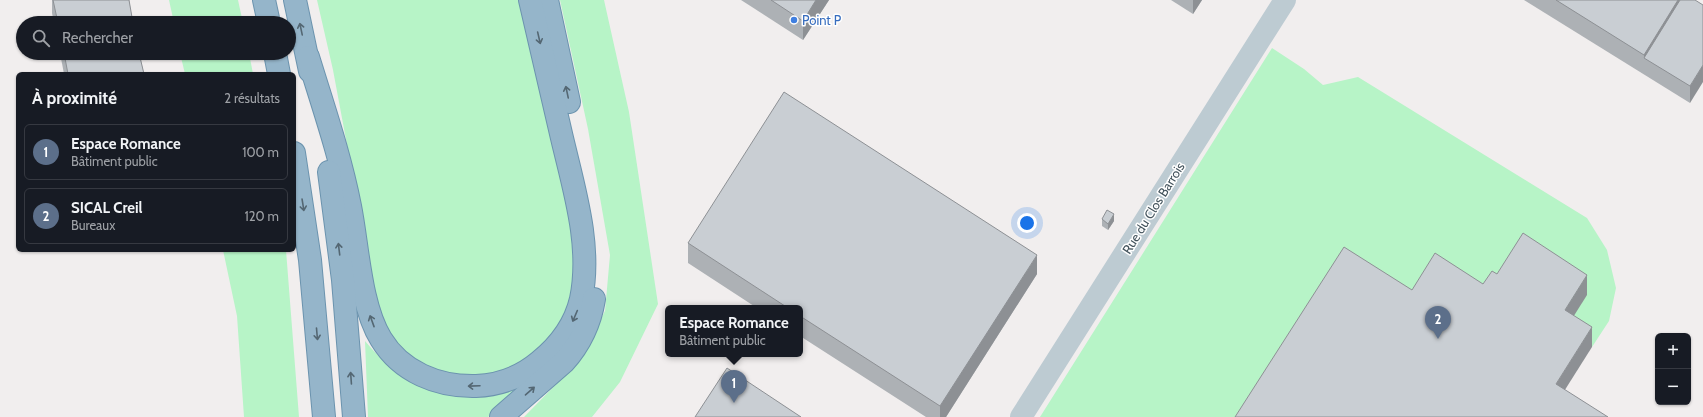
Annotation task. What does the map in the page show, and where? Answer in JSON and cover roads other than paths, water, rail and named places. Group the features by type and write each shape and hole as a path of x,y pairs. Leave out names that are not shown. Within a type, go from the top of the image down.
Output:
{"highway":[{"path":"264,0 267,16"},
{"path":"295,0 308,57 326,155 336,225 348,328 354,417"},
{"path":"308,57 345,184 368,306 381,339 387,348 403,364 431,380 456,386 493,385 514,378 528,371 560,342 577,313 583,287 584,255 578,208 530,0"},
{"path":"501,417 574,352 585,332 590,318 596,289 597,253 593,220 547,0"},
{"path":"276,60 279,72"},
{"path":"296,166 310,260 324,417"}],"street":[{"name":"Rue du Clos Barrois","path":"1021,417 1285,0"}],"place":[{"name":"Point P","path":"794,20"},
{"name":"SICAL Creil","path":"1438,339"},
{"name":"Espace Romance","path":"734,403"}]}
